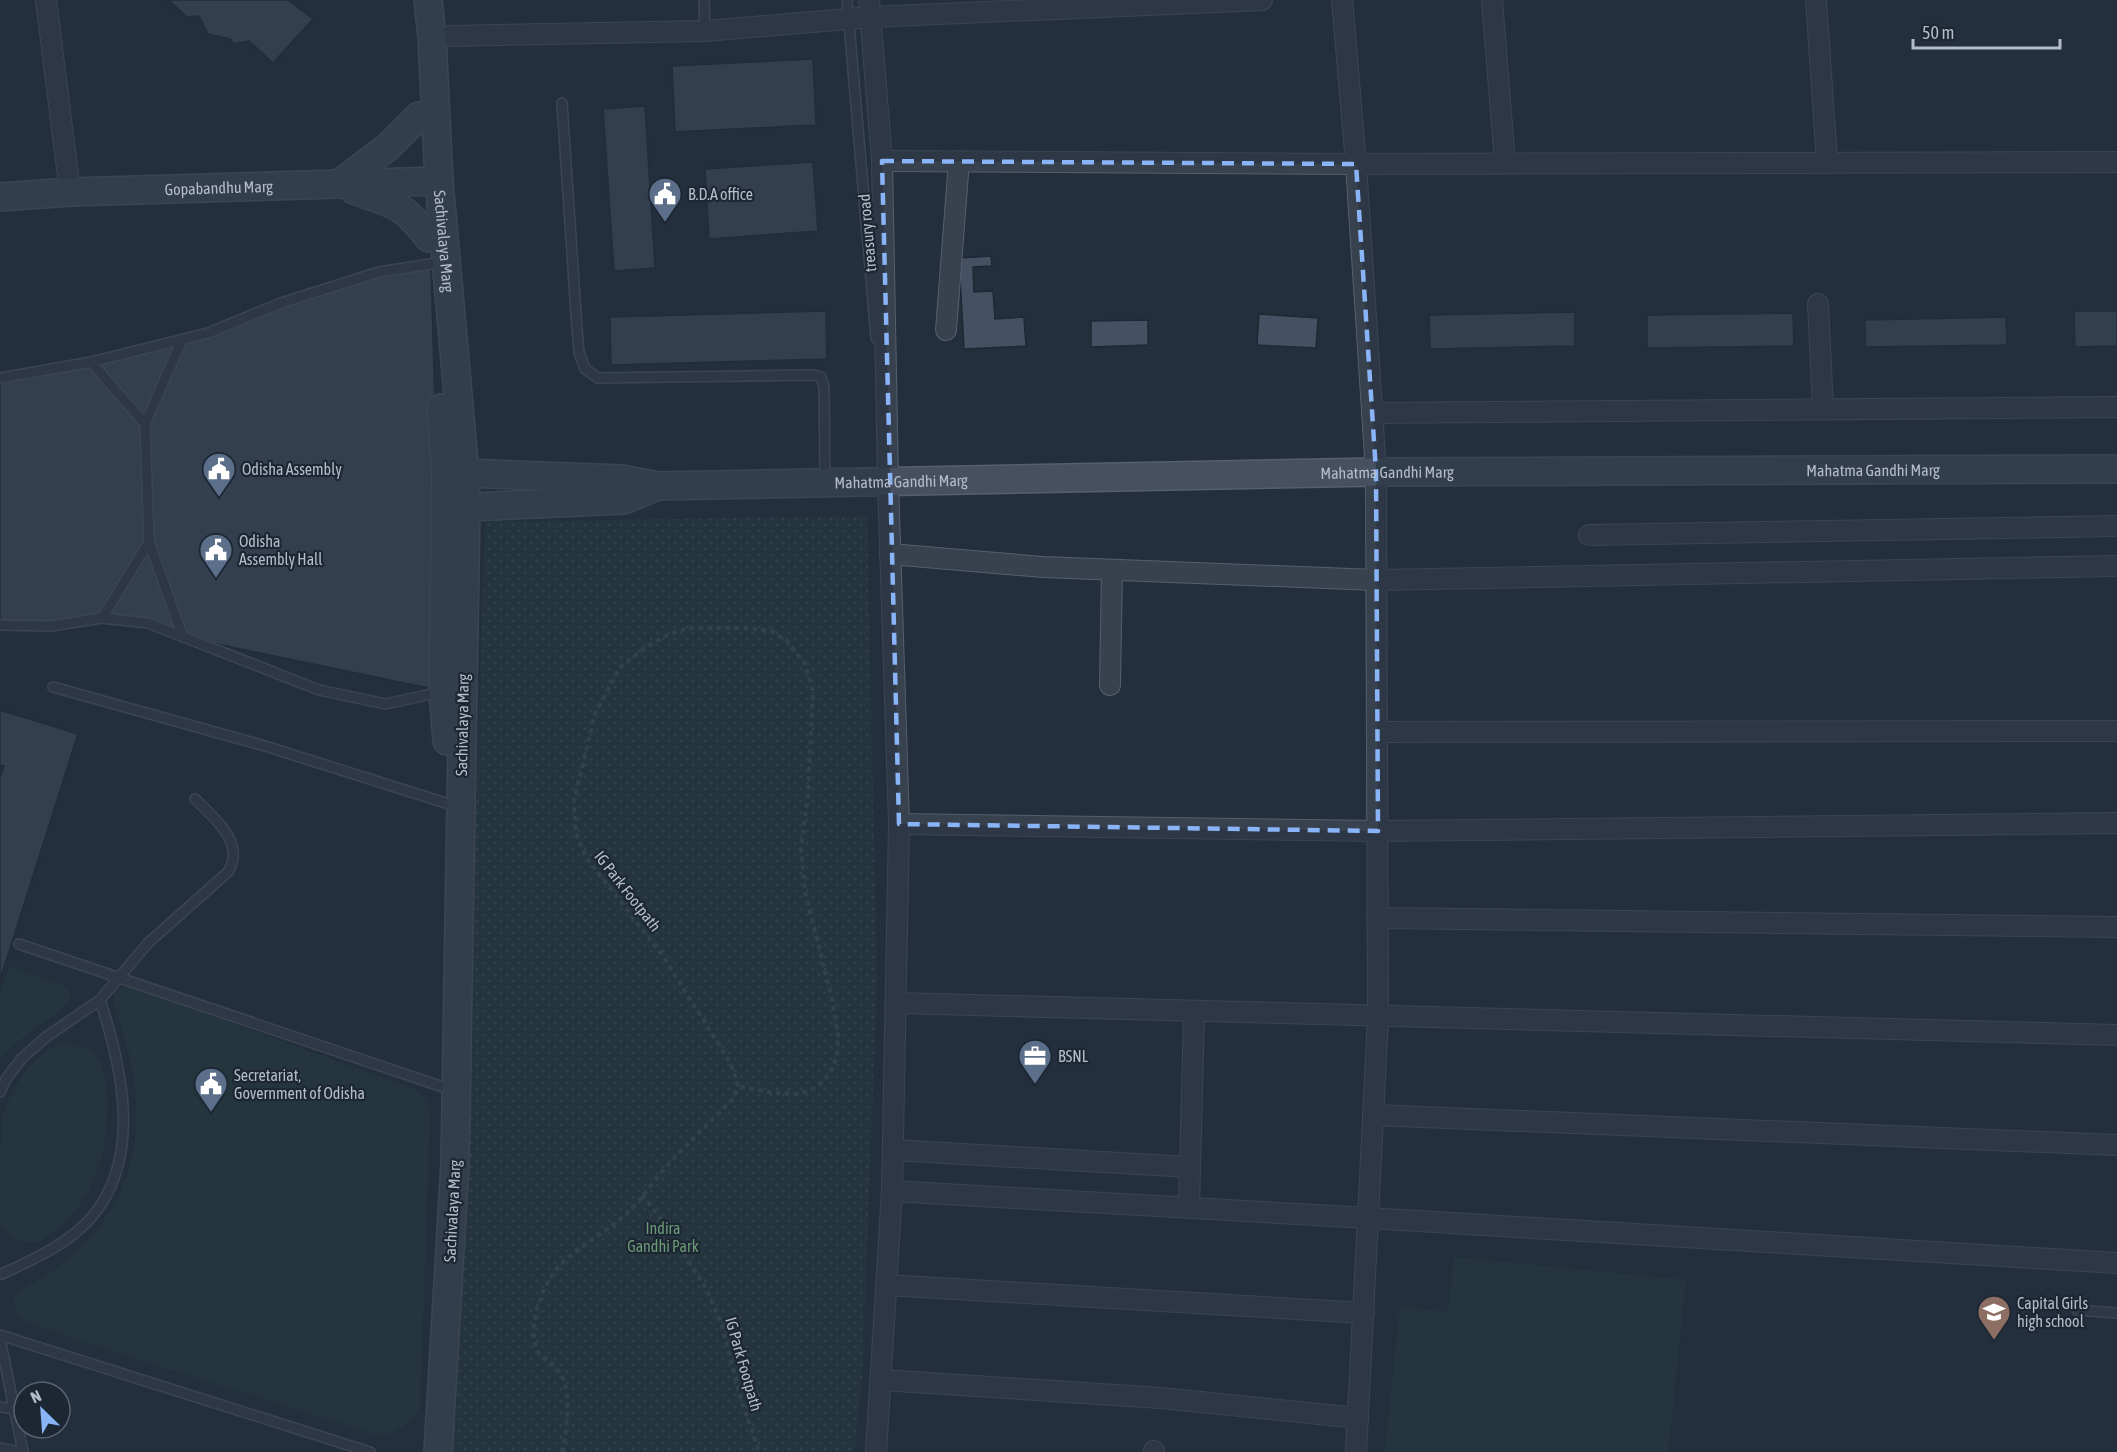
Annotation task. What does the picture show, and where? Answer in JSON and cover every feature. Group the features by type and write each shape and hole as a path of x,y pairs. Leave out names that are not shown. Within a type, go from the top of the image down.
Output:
{"street":[{"path":"46,0 70,192"},
{"name":"Sachivalaya Marg","path":"410,0 420,116 431,181 456,508 455,1164 438,1452"},
{"name":"Sachivalaya Marg","path":"428,0 432,37 430,251 455,473"},
{"path":"450,36 705,31 847,9 1262,0"},
{"path":"1342,0 1356,164 1376,472 1378,1017 1356,1452"},
{"path":"1492,0 1505,163"},
{"path":"1816,0 1827,161"},
{"path":"870,8 882,161 890,554 899,824 894,1150 876,1452"},
{"path":"339,184 389,146 420,116"},
{"path":"882,161 1356,164 2117,162"},
{"path":"946,330 959,161"},
{"name":"Gopabandhu Marg","path":"0,197 70,192 431,181"},
{"path":"339,184 399,207 412,217 430,251"},
{"path":"1818,304 1823,409"},
{"path":"1372,413 2117,407"},
{"name":"Mahatma Gandhi Marg","path":"455,473 622,479 658,486 825,483 888,474 2117,469"},
{"name":"Mahatma Gandhi Marg","path":"456,508 624,500 658,486"},
{"name":"Sachivalaya Marg","path":"430,1452 452,805 443,691 456,508"},
{"path":"1589,535 2117,526"},
{"path":"890,554 1043,567 1376,580 2117,566"},
{"path":"1110,685 1112,570"},
{"path":"1377,732 2117,730"},
{"path":"899,824 1378,831 2117,823"},
{"path":"1377,918 2117,927"},
{"path":"897,1003 2117,1035"},
{"path":"1189,1208 1194,1012"},
{"path":"1373,1115 2117,1145"},
{"path":"894,1150 1190,1167"},
{"path":"892,1191 2117,1263"},
{"path":"887,1285 1364,1313"},
{"path":"882,1380 1161,1398 1358,1418"}],"lane":[{"path":"704,0 705,31"},
{"name":"treasury road","path":"847,9 888,474"},
{"path":"562,103 579,352 585,369 598,378 814,375 821,377 824,387 825,483"},
{"path":"0,378 91,362 208,333 281,303 379,272 430,251"},
{"path":"182,340 145,424 149,542 183,637"},
{"path":"91,362 145,424"},
{"path":"102,618 149,542"},
{"path":"0,625 51,626 102,618 148,623 319,690 386,704 443,691"},
{"path":"53,687 265,746 452,805"},
{"path":"0,1092 6,1079 22,1058 46,1036 100,1000 148,943 228,872 234,863 229,837 221,824 195,799"},
{"path":"19,944 443,1087"},
{"path":"1,1273 49,1252 91,1218 106,1195 118,1166 124,1128 121,1078 113,1039 100,1000"},
{"path":"2077,1310 2117,1313"},
{"path":"0,1335 370,1452"},
{"path":"0,1339 3,1368 12,1399"},
{"path":"0,1448 19,1452"}],"path":[{"name":"IG Park Footpath","path":"690,628 746,628 771,631 787,641 805,664 813,692 808,794 801,849 805,892 832,999 838,1035 837,1054 833,1068 823,1082 800,1094 774,1093 738,1086 731,1064 663,956 585,856 576,833 574,801 595,714 620,667 667,635 690,628"},
{"path":"563,1452 567,1392 561,1375 541,1357 535,1345 534,1330 538,1306 555,1271 575,1252 629,1211 669,1164 733,1099 738,1086"},
{"name":"IG Park Footpath","path":"642,1195 673,1235 708,1292 722,1326 741,1400 759,1452"}],"highlighted area":[{"path":"882,161 1356,164 1376,472 1378,831 899,824"}],"green space":[{"name":"Indira Gandhi Park","path":"867,516 877,983 862,1377 854,1452 447,1452 467,1105 485,522"},
{"path":"9,966 65,986 70,993 59,1011 24,1036 0,1060 0,992"},
{"path":"123,986 129,986 414,1089 425,1099 430,1110 420,1408 408,1422 398,1429 381,1436 74,1339 26,1321 17,1314 13,1299 16,1295 23,1288 56,1269 85,1243 102,1224 125,1181 136,1135 137,1110 131,1061 114,999 114,993"},
{"path":"62,1043 85,1048 92,1052 100,1062 107,1093 104,1147 93,1182 75,1211 46,1237 34,1242 25,1242 10,1236 1,1223 3,1115 12,1093 25,1073 42,1056"},
{"path":"1454,1257 1686,1280 1668,1452 1385,1452 1400,1307 1448,1312"}],"building":[{"path":"168,0 288,0 313,19 273,63 249,41 234,44 230,39 208,34 199,16 187,17"},
{"path":"813,59 816,125 675,132 672,66"},
{"path":"645,106 655,268 614,271 603,109"},
{"path":"813,162 818,231 709,239 705,169"},
{"path":"991,256 992,266 973,267 974,292 993,291 995,319 1024,317 1026,346 964,349 959,258"},
{"name":"Odisha Assembly","path":"431,264 443,691 183,637 148,623 102,618 51,626 0,625 0,378 208,333 379,272"},
{"path":"826,311 827,359 611,365 610,317"},
{"path":"2074,311 2117,311 2117,346 2075,347"},
{"path":"1575,312 1575,346 1430,349 1429,315"},
{"path":"1793,313 1794,346 1647,348 1647,315"},
{"path":"1259,314 1318,318 1316,348 1257,345"},
{"path":"2006,317 2007,345 1865,347 1865,320"},
{"path":"1148,320 1148,345 1091,347 1091,321"},
{"path":"0,710 78,734 0,980 0,778 4,766 0,765"}],"place":[{"name":"B.D.A office","path":"665,223"},
{"name":"Odisha Assembly","path":"219,498"},
{"name":"Odisha Assembly Hall","path":"216,579"},
{"name":"BSNL","path":"1035,1085"},
{"name":"Secretariat, Government of Odisha","path":"211,1113"},
{"name":"Capital Girls high school","path":"1994,1341"}]}
